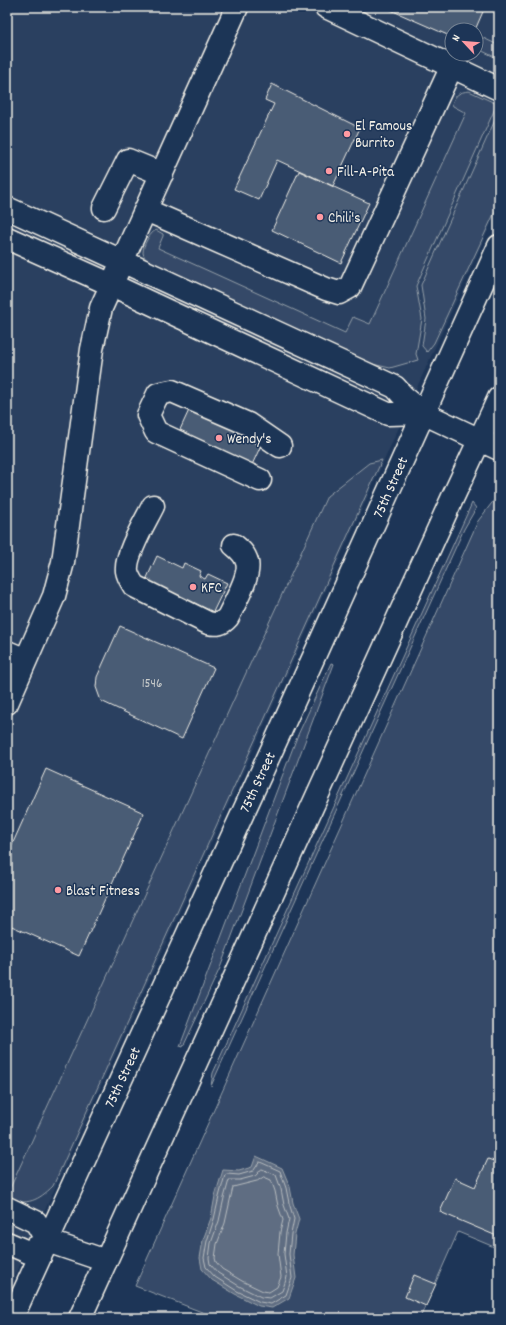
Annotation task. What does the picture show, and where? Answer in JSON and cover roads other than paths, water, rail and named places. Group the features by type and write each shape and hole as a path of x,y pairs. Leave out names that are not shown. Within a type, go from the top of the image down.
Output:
{"main road":[{"path":"7,702 16,656 54,596 63,562 95,332 101,308 237,7"},
{"path":"326,7 499,89"},
{"path":"146,210 326,289 339,293 350,286 452,66"},
{"path":"104,208 128,160 162,174"},
{"path":"7,208 395,386 404,397 423,413 490,444"},
{"path":"7,238 112,284 388,414 423,413"},
{"name":"75th Street","path":"12,1318 279,734 499,246"},
{"path":"260,480 156,432 148,415 158,394 172,390 248,424 280,446"},
{"path":"80,1318 448,506 490,444 499,398"},
{"path":"153,506 128,559 127,570 129,577 134,586 208,623 215,625 224,622 228,617 248,573 248,562 243,553 234,546"},
{"path":"7,1208 36,1222 47,1241 106,1260"},
{"path":"7,1243 28,1252 47,1241"}],"water":[{"path":"256,1156 282,1168 290,1187 293,1203 299,1219 295,1234 293,1255 296,1278 289,1298 272,1308 259,1306 212,1280 202,1269 200,1258 203,1240 211,1218 215,1196 223,1170 239,1171 252,1167"}],"place":[{"name":"El Famous Burrito","path":"347,134"},
{"name":"Fill-A-Pita","path":"329,171"},
{"name":"Chili's","path":"320,217"},
{"name":"Wendy's","path":"219,438"},
{"name":"KFC","path":"193,587"},
{"name":"Blast Fitness","path":"58,890"}]}
